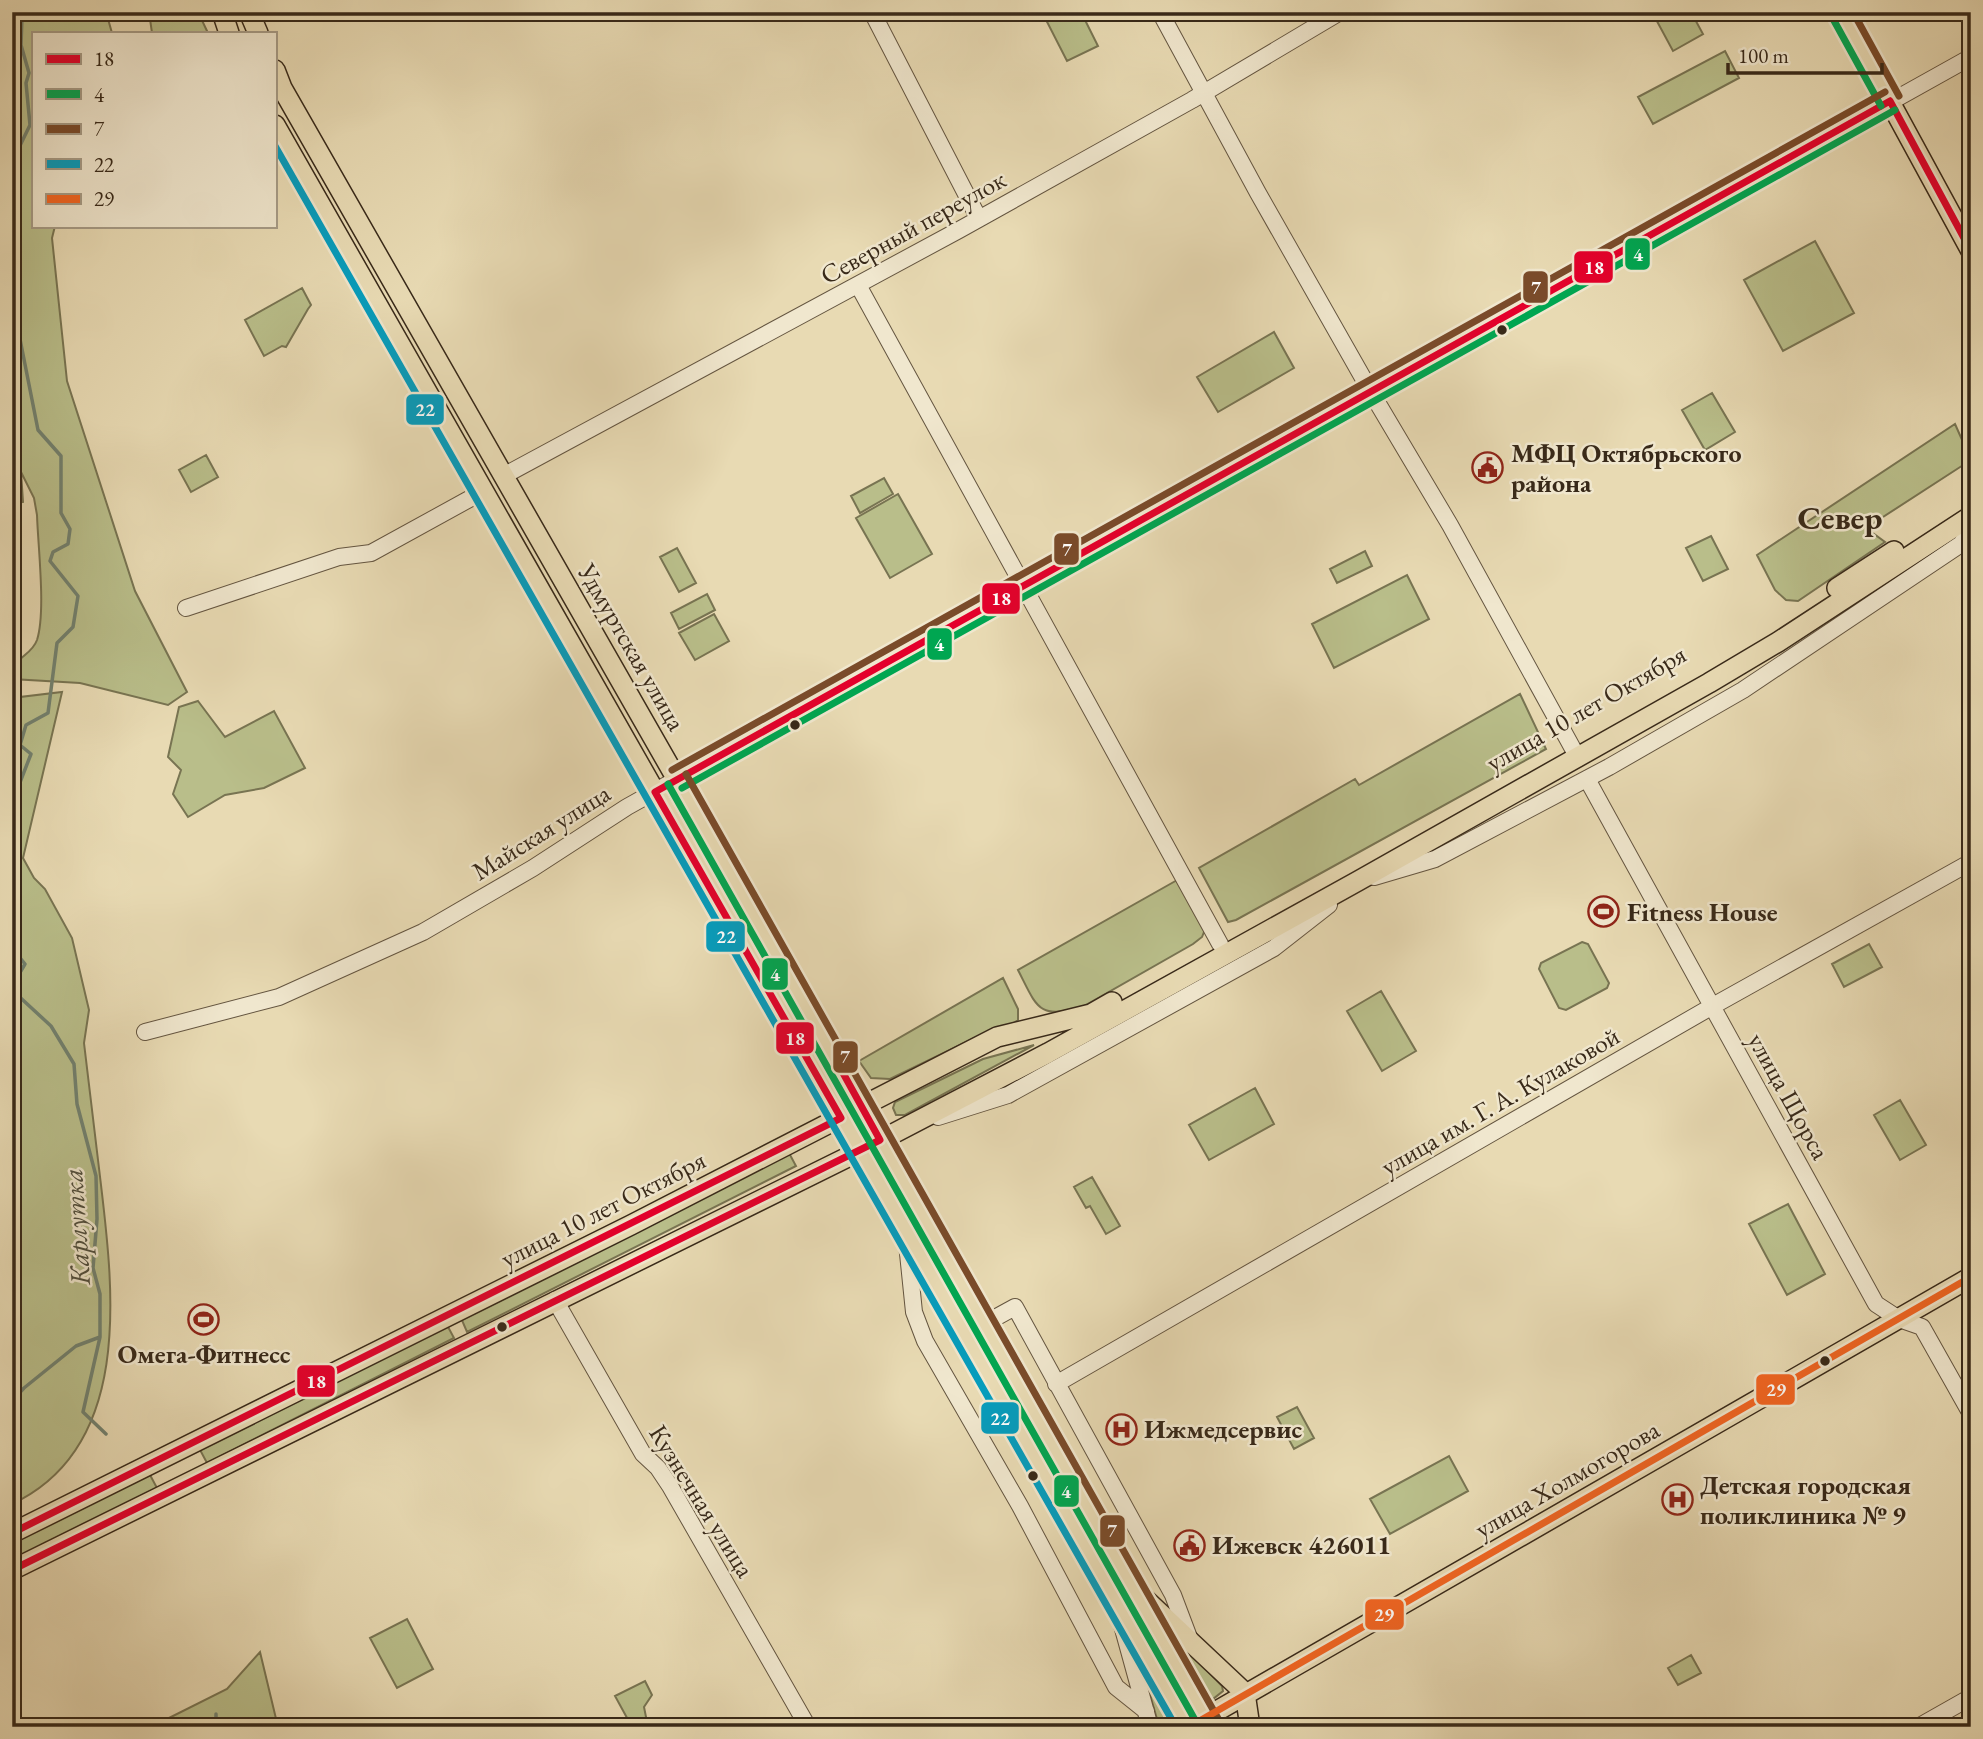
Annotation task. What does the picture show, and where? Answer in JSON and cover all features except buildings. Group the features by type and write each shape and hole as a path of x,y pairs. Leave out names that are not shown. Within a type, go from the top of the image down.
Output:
{"main road":[{"path":"222,12 229,32"},
{"path":"249,12 258,32"},
{"path":"1841,12 1971,251"},
{"name":"Удмуртская улица","path":"276,73 1132,1587 1198,1724"},
{"name":"Удмуртская улица","path":"276,127 1115,1599 1198,1724"},
{"name":"улица 10 лет Октября","path":"12,1533 841,1118 997,1037 1091,1014 1358,881 1783,626 1864,570 1971,504"},
{"name":"улица 10 лет Октября","path":"12,1570 860,1151 1048,1052 1222,949 1777,642 1971,516"},
{"path":"628,744 636,746 642,743 647,739 649,730"},
{"name":"улица Холмогорова","path":"1198,1724 1245,1693 1971,1276"},
{"path":"189,1445 190,1461 204,1474"},
{"path":"149,1464 163,1476 164,1494"},
{"path":"1132,1587 1245,1693 1250,1727"}],"street":[{"path":"872,12 979,219"},
{"path":"1160,12 1371,392 1450,525 1575,753"},
{"name":"Северный переулок","path":"505,475 979,219 1204,93 1340,12"},
{"name":"Майская улица","path":"145,1032 279,997 424,932 533,867 604,820 1971,57"},
{"path":"858,285 1222,949"},
{"path":"186,608 339,557 371,553 482,492"},
{"name":"улица 10 лет Октября","path":"903,1128 1009,1095 1274,948 1358,881 1435,859 1587,779 1743,690 1961,544 1971,529"},
{"name":"улица Щорса","path":"1587,779 1876,1304 1892,1323 1922,1327"},
{"name":"улица им. Г. А. Кулаковой","path":"1056,1384 1712,1007 1971,862"},
{"name":"Удмуртская улица","path":"906,1232 914,1312 925,1341 1027,1518 1116,1687 1148,1719"},
{"name":"Кузнечная улица","path":"555,1300 643,1454 658,1468 670,1486 808,1727"},
{"path":"1922,1306 1922,1327 1971,1414"},
{"path":"984,1324 1015,1307 1166,1585 1190,1640"},
{"path":"1132,1587 1152,1593 1166,1585"},
{"path":"1115,1599 1148,1719"},
{"path":"1918,1727 1971,1697"}],"green space":[{"path":"12,12 106,12 112,32 32,32 32,228 54,228 52,238 67,381 135,591 187,692 168,705 80,683 12,679 18,661 31,650 37,640 41,597 34,498 21,472 23,502 12,504 12,471 19,470 12,466"},
{"path":"149,12 198,12 208,32 152,32"},
{"path":"1042,12 1081,12 1098,46 1067,61"},
{"path":"1652,12 1691,12 1703,34 1673,51"},
{"path":"1725,51 1739,78 1653,124 1638,97"},
{"path":"1815,241 1854,313 1783,351 1744,280"},
{"path":"302,288 311,305 286,347 282,346 264,356 245,320"},
{"path":"1274,332 1294,368 1218,412 1197,377"},
{"path":"1712,393 1735,432 1705,450 1682,410"},
{"path":"1955,424 1971,460 1866,528 1885,542 1798,601 1786,600 1775,590 1757,555"},
{"path":"206,455 218,477 191,492 179,470"},
{"path":"884,478 893,494 860,513 851,496"},
{"path":"898,494 932,554 890,578 856,518"},
{"path":"1711,536 1728,569 1703,581 1686,548"},
{"path":"677,548 696,583 679,592 660,557"},
{"path":"1365,551 1372,566 1337,583 1330,569"},
{"path":"1407,575 1429,619 1334,668 1312,624"},
{"path":"707,594 715,610 679,629 671,613"},
{"path":"714,614 729,641 695,660 679,633"},
{"path":"62,692 23,858 34,878 45,889 72,938 89,1010 84,1043 106,1228 110,1319 106,1364 96,1407 78,1446 51,1479 12,1504 12,698"},
{"path":"1520,694 1546,749 1228,922 1199,868 1355,779 1359,785"},
{"path":"198,701 225,737 274,711 305,768 264,788 225,795 188,817 173,794 181,770 168,757 179,707"},
{"path":"1179,879 1206,927 1202,937 1084,1006 1057,1012 1048,1011 1035,1002 1018,970"},
{"path":"1582,942 1588,944 1609,983 1607,988 1566,1010 1559,1008 1539,969 1541,963"},
{"path":"1869,944 1882,967 1844,987 1832,964"},
{"path":"1003,978 1018,1009 1018,1020 1012,1024 989,1031 890,1079 871,1078 859,1061"},
{"path":"1381,991 1416,1051 1382,1071 1347,1011"},
{"path":"1034,1045 905,1115 896,1115 893,1108 895,1102 983,1059"},
{"path":"1255,1088 1274,1124 1209,1160 1189,1125"},
{"path":"1900,1100 1926,1145 1900,1160 1874,1115"},
{"path":"789,1153 796,1166 467,1332 461,1318"},
{"path":"1092,1177 1120,1226 1106,1234 1090,1206 1086,1208 1074,1187"},
{"path":"1788,1204 1825,1274 1787,1295 1749,1224"},
{"path":"447,1325 454,1338 207,1463 199,1448"},
{"path":"1297,1407 1314,1438 1294,1449 1277,1417"},
{"path":"1449,1456 1468,1491 1390,1534 1370,1499"},
{"path":"149,1473 157,1488 12,1561 12,1542"},
{"path":"407,1619 433,1669 397,1688 370,1638"},
{"path":"1172,1634 1222,1686 1223,1691 1213,1699 1205,1696"},
{"path":"260,1652 278,1727 151,1727 227,1689"},
{"path":"1691,1655 1701,1673 1678,1685 1668,1668"},
{"path":"1142,1667 1171,1717 1170,1727 1159,1726"},
{"path":"645,1681 652,1695 644,1707 647,1722 632,1727 615,1696"}],"waterway":[{"name":"Карлутка","path":"12,177 13,160 30,125 26,83 29,73 21,45 20,12"},
{"name":"Карлутка","path":"12,254 18,289 12,314"},
{"name":"Карлутка","path":"12,325 18,329 38,430 61,456 61,513 70,529 68,544 53,552 50,561 78,596 73,627 57,643 48,713 26,725 20,745 31,754 12,803"},
{"name":"Карлутка","path":"12,948 25,964 12,986"},
{"name":"Карлутка","path":"12,990 51,1026 74,1064 77,1104 96,1176 97,1219 93,1268 100,1294 100,1337 83,1412 106,1434"},
{"path":"12,1401 76,1346 100,1337"},
{"name":"Карлутка","path":"216,1714 216,1727"}],"transit line":[{"name":"7","path":"1853,12 1899,96"},
{"name":"4","path":"1832,17 1881,106"},
{"name":"7","path":"672,770 1885,92"},
{"name":"18","path":"1890,101 1971,251"},
{"name":"18","path":"12,1533 841,1118 655,792 1890,101"},
{"name":"4","path":"682,788 1895,110"},
{"name":"22","path":"276,148 1176,1727"},
{"name":"7","path":"686,774 1220,1722"},
{"name":"4","path":"668,784 1199,1727"},
{"name":"18","path":"12,1570 880,1140 843,1073"},
{"name":"29","path":"1189,1727 1971,1277"}],"place":[{"name":"МФЦ Октябрьского района","path":"1488,468"},
{"name":"Fitness House","path":"1604,912"},
{"name":"Омега-Фитнесс","path":"204,1319"},
{"name":"Ижмедсервис","path":"1121,1429"},
{"name":"Детская городская поликлиника № 9","path":"1677,1500"},
{"name":"Ижевск 426011","path":"1189,1545"}],"district":[{"name":"Север","path":"1840,517"}]}
